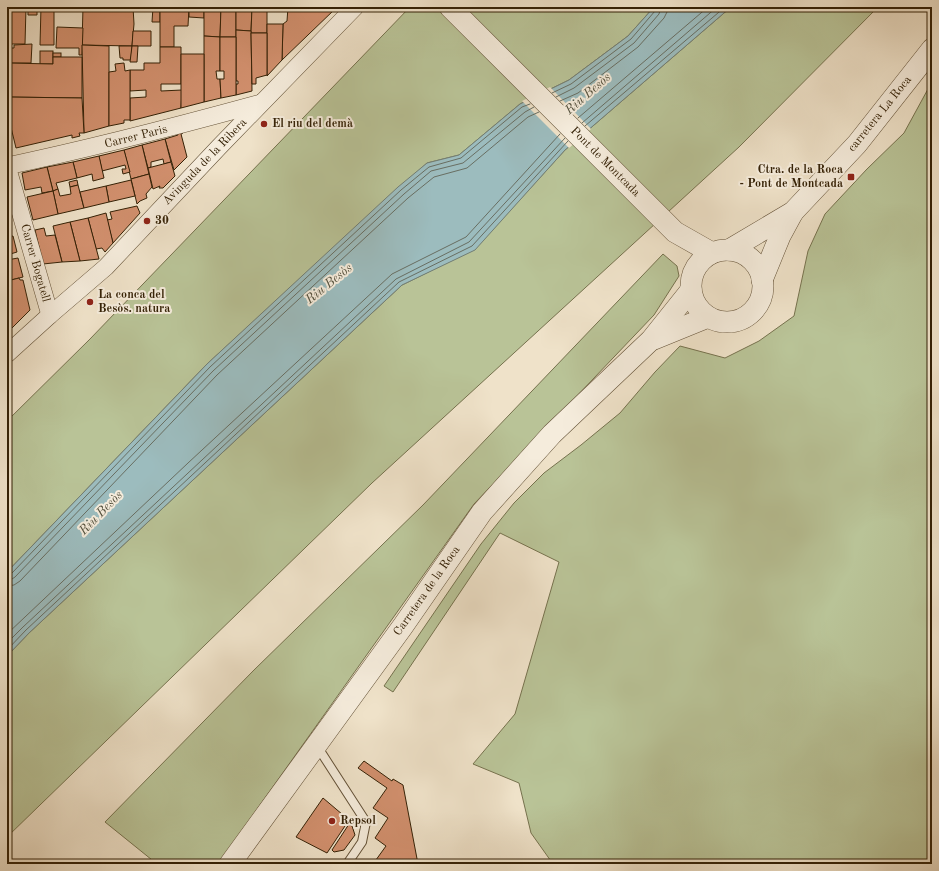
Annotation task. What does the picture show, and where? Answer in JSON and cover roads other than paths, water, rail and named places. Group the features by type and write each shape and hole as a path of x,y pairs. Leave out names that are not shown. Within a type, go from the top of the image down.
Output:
{"street":[{"name":"Pont de Montcada","path":"450,7 675,232"},
{"name":"Avinguda de la Ribera","path":"7,354 106,267 209,157 351,10"},
{"name":"carretera La Roca","path":"762,280 780,236 793,212 857,144 932,49"},
{"name":"Carrer Paris","path":"7,166 179,126 263,102"},
{"name":"Carrer Bogatell","path":"7,166 50,315"},
{"name":"carretera La Roca","path":"720,252 793,212"},
{"path":"675,232 720,252 742,254 752,260 757,267 763,287 760,300 752,312 741,319 728,322 715,320 708,317 699,308 692,296 692,281 675,232"},
{"path":"692,281 699,263 705,257 720,252"},
{"name":"Carretera de la Roca","path":"230,864 403,626 482,512 552,434 651,340 692,281"},
{"name":"Carretera de la Roca","path":"651,340 708,317"}],"lane":[{"path":"317,746 366,822 362,842 347,864"}],"water":[{"name":"Riu Besòs","path":"654,7 731,7 565,150 475,250 402,285 29,633 7,656 7,572 207,364 398,187 427,163 459,155 520,104 569,80 628,36"}],"place":[{"name":"El riu del demà","path":"264,124"},
{"name":"Ctra. de la Roca - Pont de Montcada","path":"851,177"},
{"name":"30","path":"147,221"},
{"name":"La conca del Besòs. natura","path":"90,302"},
{"name":"Repsol","path":"332,821"}]}
